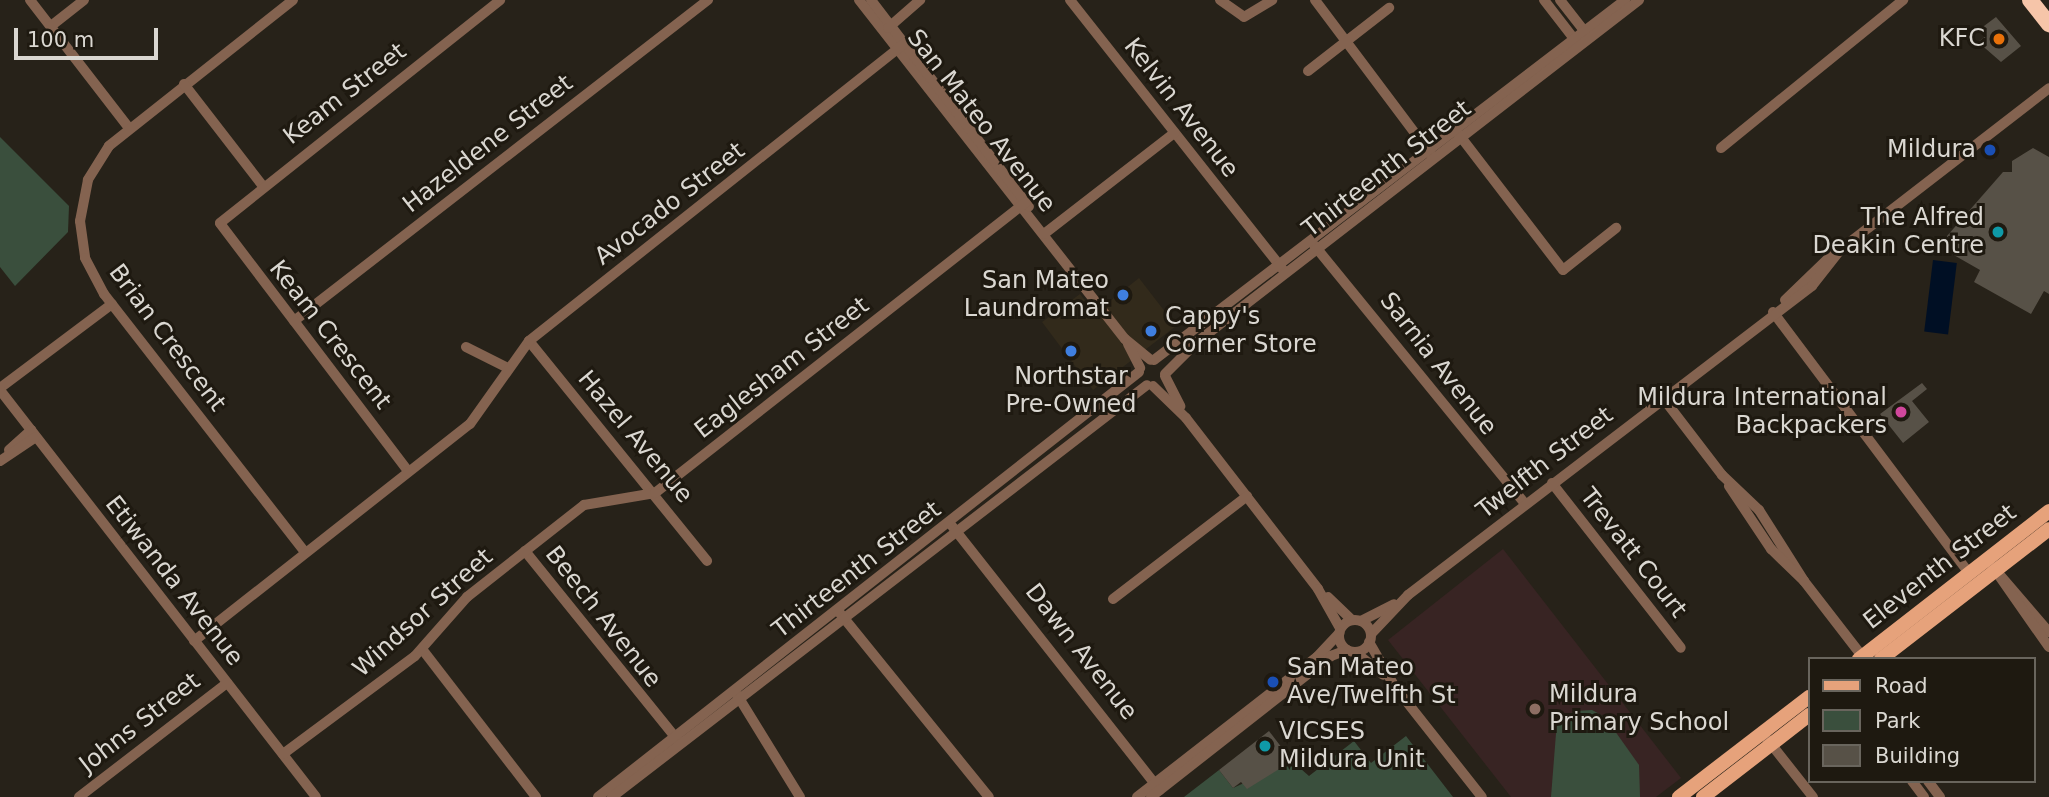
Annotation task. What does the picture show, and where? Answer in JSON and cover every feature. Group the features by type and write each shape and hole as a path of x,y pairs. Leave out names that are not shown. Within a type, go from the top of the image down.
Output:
{"highway":[{"path":"2030,0 2049,24"}],"main road":[{"name":"Eleventh Street","path":"1883,657 1991,565 2049,511"},
{"name":"Eleventh Street","path":"1861,657 1969,573 1991,565 2049,528"},
{"path":"1767,739 1808,698"},
{"path":"1692,796 1767,739 1808,716"}],"street":[{"path":"30,0 129,128"},
{"path":"51,26 84,0"},
{"name":"Keam Street","path":"220,223 262,185 500,0"},
{"name":"Hazeldene Street","path":"294,321 708,0"},
{"name":"San Mateo Avenue","path":"859,0 886,27 1125,339 1139,370 1150,386"},
{"name":"San Mateo Avenue","path":"871,0 886,27"},
{"path":"886,27 919,0"},
{"name":"Kelvin Avenue","path":"1070,0 1281,272"},
{"path":"1220,0 1244,17 1272,0"},
{"path":"1315,0 1434,154"},
{"path":"1544,0 1577,42"},
{"path":"1560,0 1587,35"},
{"name":"Thirteenth Street","path":"1587,35 1625,0"},
{"name":"Thirteenth Street","path":"598,797 674,743 956,525 1165,375 1281,272 1577,42 1639,0"},
{"path":"1720,148 1903,0"},
{"name":"Brian Crescent","path":"291,1 129,128 93,168 81,207 85,258 112,304 304,552"},
{"path":"1308,71 1389,8"},
{"name":"Avocado Street","path":"193,639 480,415 529,341 903,49"},
{"path":"184,84 262,185"},
{"name":"Twelfth Street","path":"1351,651 1370,638 1408,595 1773,312 1824,258 1841,249 2049,88"},
{"name":"Twelfth Street","path":"2028,105 2049,98"},
{"path":"1044,234 1174,133"},
{"path":"1459,134 1563,270 1616,228"},
{"name":"Eaglesham Street","path":"591,503 655,493 1024,207"},
{"name":"Keam Crescent","path":"220,223 408,471"},
{"name":"Sarnia Avenue","path":"1318,243 1522,507"},
{"name":"Thirteenth Street","path":"956,525 1139,370 1281,272"},
{"path":"1,391 112,304"},
{"path":"1773,312 1969,573"},
{"name":"San Mateo Avenue","path":"1125,339 1152,360 1165,375"},
{"name":"Hazel Avenue","path":"529,341 655,493 707,561"},
{"path":"466,347 508,369"},
{"path":"1165,375 1186,418"},
{"path":"1150,386 1186,418 1318,589 1351,651 1395,687"},
{"name":"Etiwanda Avenue","path":"1,391 316,797"},
{"path":"1663,398 1722,475 1771,549 1804,581 1861,657"},
{"path":"0,460 33,433"},
{"name":"Trevatt Court","path":"1552,484 1681,648"},
{"path":"1114,599 1247,496"},
{"name":"Windsor Street","path":"284,757 422,649 467,597 591,503"},
{"name":"Dawn Avenue","path":"956,525 1158,786"},
{"name":"Beech Avenue","path":"525,551 674,743"},
{"path":"1991,565 2049,632"},
{"path":"1991,565 2049,647"},
{"path":"1318,589 1357,620 1370,638 1395,687 1482,797"},
{"name":"Twelfth Street","path":"1339,631 1408,595"},
{"path":"845,611 989,797"},
{"path":"1151,797 1158,786 1317,657 1339,631"},
{"path":"422,649 535,794"},
{"path":"1137,797 1158,786 1331,656 1351,651"},
{"name":"Johns Street","path":"79,797 227,683"},
{"path":"733,697 800,797"},
{"path":"1767,739 1813,797"},
{"name":"Thirteenth Street","path":"612,797 674,743"},
{"path":"1929,783 1940,797"}],"shaded area":[{"path":"1139,278 1176,326 1093,390 1042,322 1080,294 1095,313"},
{"name":"Mildura Primary School","path":"1503,549 1681,778 1656,797 1511,797 1388,640"}],"green space":[{"path":"0,137 69,206 68,232 15,286 0,267"},
{"path":"1592,710 1605,717 1639,765 1640,797 1551,797 1557,721 1575,711"},
{"path":"1406,736 1453,797 1184,797 1219,770 1233,788 1292,761 1309,776 1354,741 1371,763"}],"water":[{"path":"1933,260 1957,263 1948,334 1924,331"}],"building":[{"name":"KFC","path":"1996,17 2021,46 2001,62 1978,42 1986,36 1980,29"},
{"name":"The Alfred Deakin Centre","path":"2033,148 2049,157 2049,294 2044,291 2031,314 1974,282 1980,270 1952,254 1947,236 2003,172 2012,172 2012,161"},
{"name":"Mildura International Backpackers","path":"1922,383 1927,389 1912,401 1929,422 1903,443 1880,414"},
{"name":"VICSES Mildura Unit","path":"1269,731 1292,761 1247,789 1241,782 1233,788 1219,770"}],"place":[{"name":"KFC","path":"1999,39"},
{"name":"Mildura","path":"1990,150"},
{"name":"The Alfred Deakin Centre","path":"1998,232"},
{"name":"San Mateo Laundromat","path":"1123,295"},
{"name":"Cappy's Corner Store","path":"1151,331"},
{"name":"Northstar Pre-Owned","path":"1071,351"},
{"name":"Mildura International Backpackers","path":"1901,412"},
{"name":"San Mateo Ave/Twelfth St","path":"1273,682"},
{"name":"Mildura Primary School","path":"1535,709"},
{"name":"VICSES Mildura Unit","path":"1265,746"}]}
